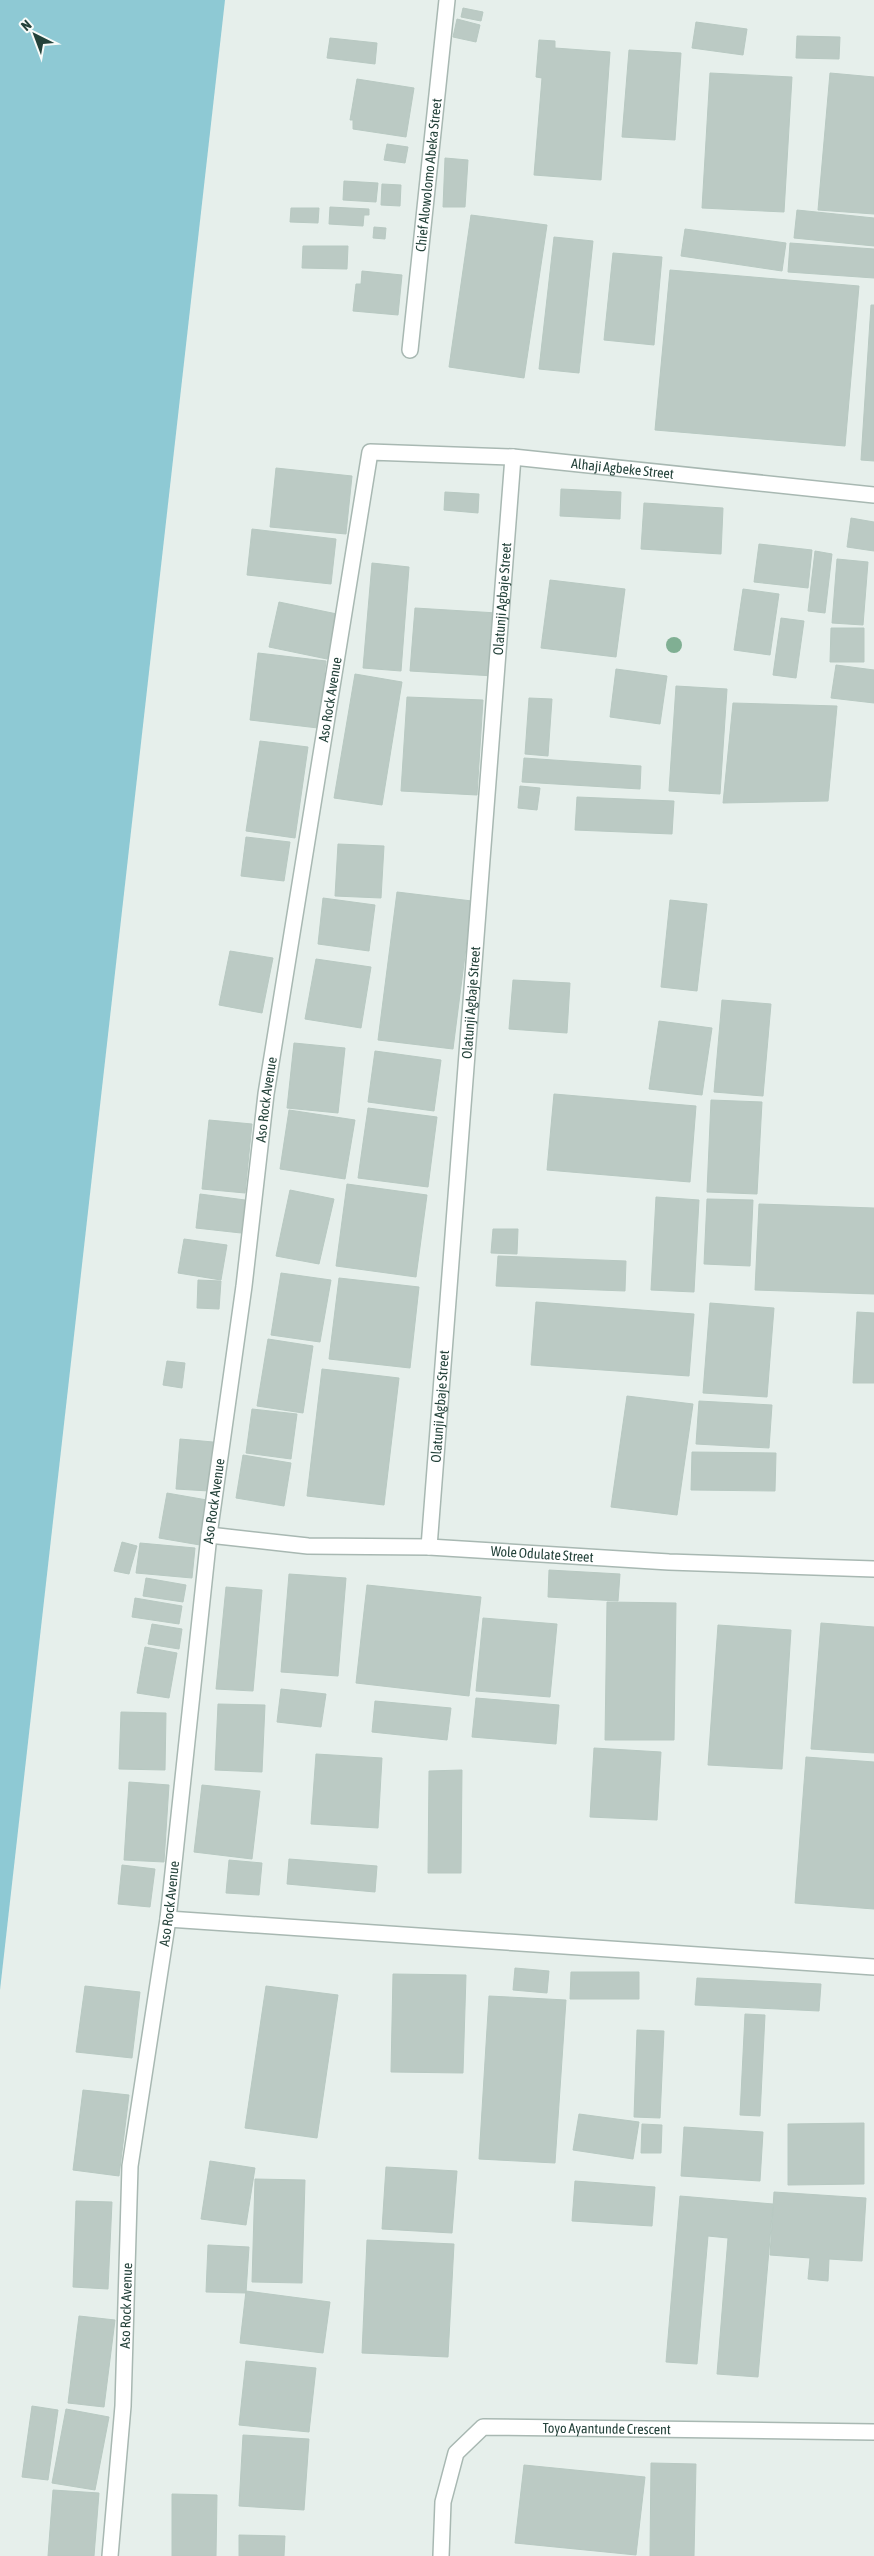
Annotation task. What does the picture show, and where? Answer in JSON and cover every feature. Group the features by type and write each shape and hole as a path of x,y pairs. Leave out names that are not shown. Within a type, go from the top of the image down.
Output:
{"street":[{"name":"Chief Alowolomo Abeka Street","path":"410,350 447,0"},
{"name":"Alhaji Agbeke Street","path":"370,452 513,457 874,495"},
{"name":"Aso Rock Avenue","path":"110,2556 122,2406 130,2166 168,1919 209,1535 244,1286 266,1094 370,452"},
{"name":"Olatunji Agbaje Street","path":"429,1547 513,457"},
{"name":"Wole Odulate Street","path":"209,1535 308,1546 429,1547 669,1562 874,1569"},
{"path":"168,1919 874,1967"},
{"name":"Toyo Ayantunde Crescent","path":"441,2556 444,2502 456,2453 483,2427 874,2432"}],"water":[{"path":"0,0 225,0 0,1990"}],"building":[{"path":"463,8 483,12 481,21 461,17"},
{"path":"457,19 480,25 476,42 453,37"},
{"path":"696,22 747,29 743,55 692,48"},
{"path":"797,36 840,37 839,59 796,58"},
{"path":"330,38 377,43 375,64 327,58"},
{"path":"539,40 555,41 555,48 610,52 601,180 534,175 542,78 536,77"},
{"path":"629,50 681,53 675,140 622,137"},
{"path":"710,73 792,77 784,212 702,208"},
{"path":"830,73 874,77 874,214 818,210"},
{"path":"357,79 414,88 406,137 353,129 353,120 350,120"},
{"path":"387,144 408,147 405,163 384,160"},
{"path":"445,158 468,160 465,207 443,207"},
{"path":"344,181 378,183 376,202 343,200"},
{"path":"382,184 401,185 400,206 381,205"},
{"path":"330,207 369,209 369,215 364,215 363,226 329,224"},
{"path":"291,208 319,208 318,223 290,222"},
{"path":"797,210 874,218 874,246 794,238"},
{"path":"471,215 547,225 524,378 449,367"},
{"path":"374,227 386,228 385,239 373,238"},
{"path":"685,229 786,243 782,271 681,256"},
{"path":"554,237 593,241 579,373 539,369"},
{"path":"790,243 874,249 874,278 788,272"},
{"path":"303,246 348,246 347,269 302,268"},
{"path":"613,253 662,257 654,345 604,340"},
{"path":"670,270 859,286 845,446 655,430"},
{"path":"362,271 402,275 398,315 353,311 356,284 361,284"},
{"path":"871,305 874,305 874,461 861,460"},
{"path":"276,468 352,476 346,534 270,527"},
{"path":"561,489 621,492 620,519 560,516"},
{"path":"445,492 479,494 478,513 444,510"},
{"path":"644,503 723,508 721,554 641,549"},
{"path":"851,518 874,522 874,551 847,547"},
{"path":"252,529 336,539 331,584 247,575"},
{"path":"759,544 812,550 808,588 754,582"},
{"path":"815,551 832,554 825,613 808,611"},
{"path":"837,559 868,562 863,625 832,623"},
{"path":"372,563 409,567 401,671 363,668"},
{"path":"550,580 625,589 616,657 541,648"},
{"path":"743,589 779,594 770,655 734,650"},
{"path":"279,602 337,614 327,659 269,647"},
{"path":"415,608 497,613 494,676 410,671"},
{"path":"781,618 804,621 796,678 773,675"},
{"path":"831,628 864,628 864,662 830,662"},
{"path":"258,653 326,661 318,728 250,720"},
{"path":"836,665 874,670 874,703 831,698"},
{"path":"616,669 667,676 660,724 610,717"},
{"path":"355,674 402,682 382,805 334,798"},
{"path":"676,686 727,689 720,794 669,791"},
{"path":"407,697 483,700 477,795 401,791"},
{"path":"529,698 552,699 548,756 525,754"},
{"path":"733,703 837,706 828,801 723,803"},
{"path":"260,741 308,747 295,838 246,831"},
{"path":"524,758 641,766 640,789 522,782"},
{"path":"520,786 540,788 537,810 518,808"},
{"path":"577,797 674,801 672,834 575,830"},
{"path":"246,837 290,842 284,881 241,876"},
{"path":"338,844 384,846 381,898 335,896"},
{"path":"397,892 472,901 453,1049 378,1040"},
{"path":"323,898 375,905 369,951 318,944"},
{"path":"670,900 707,904 697,991 661,987"},
{"path":"230,951 273,958 262,1013 219,1005"},
{"path":"316,959 371,967 361,1028 305,1019"},
{"path":"513,980 570,983 567,1033 509,1029"},
{"path":"722,1000 771,1004 763,1096 714,1092"},
{"path":"659,1021 712,1028 702,1095 649,1089"},
{"path":"294,1043 345,1048 338,1113 287,1108"},
{"path":"375,1051 441,1060 434,1111 368,1102"},
{"path":"554,1094 696,1106 690,1182 547,1170"},
{"path":"711,1100 762,1102 757,1194 707,1192"},
{"path":"368,1108 437,1117 428,1187 358,1178"},
{"path":"289,1110 355,1120 345,1179 280,1169"},
{"path":"209,1120 252,1124 245,1193 202,1189"},
{"path":"347,1184 427,1195 416,1277 336,1266"},
{"path":"290,1190 334,1199 319,1264 276,1256"},
{"path":"200,1194 245,1200 241,1233 196,1228"},
{"path":"656,1197 699,1200 694,1292 651,1290"},
{"path":"707,1199 753,1200 750,1266 704,1264"},
{"path":"759,1204 874,1208 874,1294 755,1290"},
{"path":"493,1229 518,1229 517,1254 491,1253"},
{"path":"184,1239 227,1245 221,1280 178,1273"},
{"path":"498,1256 626,1261 625,1291 496,1286"},
{"path":"281,1273 331,1280 320,1342 271,1335"},
{"path":"339,1278 419,1287 410,1368 329,1359"},
{"path":"198,1280 221,1281 219,1309 197,1308"},
{"path":"536,1302 694,1314 689,1376 531,1365"},
{"path":"710,1303 774,1308 767,1397 703,1393"},
{"path":"857,1312 874,1313 874,1383 853,1383"},
{"path":"268,1339 313,1346 303,1413 257,1406"},
{"path":"167,1361 185,1363 182,1388 163,1385"},
{"path":"322,1369 399,1378 384,1505 307,1496"},
{"path":"627,1396 693,1404 677,1515 611,1507"},
{"path":"699,1401 772,1405 769,1448 696,1444"},
{"path":"252,1409 297,1414 291,1459 246,1453"},
{"path":"180,1439 213,1442 209,1491 176,1489"},
{"path":"692,1452 776,1453 775,1491 691,1490"},
{"path":"243,1455 291,1463 284,1506 236,1498"},
{"path":"167,1493 207,1500 200,1545 159,1538"},
{"path":"122,1542 137,1546 129,1574 114,1571"},
{"path":"140,1543 195,1548 192,1578 136,1573"},
{"path":"549,1570 620,1574 618,1601 548,1597"},
{"path":"289,1574 346,1578 338,1676 281,1672"},
{"path":"146,1578 186,1585 183,1602 143,1596"},
{"path":"367,1585 481,1597 469,1696 356,1683"},
{"path":"226,1587 262,1590 253,1691 216,1689"},
{"path":"135,1598 182,1606 179,1624 132,1617"},
{"path":"607,1602 676,1603 674,1740 605,1740"},
{"path":"483,1618 557,1624 550,1697 476,1691"},
{"path":"821,1623 874,1627 874,1753 811,1749"},
{"path":"152,1624 182,1629 179,1649 148,1644"},
{"path":"718,1625 791,1630 782,1769 708,1765"},
{"path":"145,1647 177,1653 169,1698 137,1693"},
{"path":"281,1689 326,1694 321,1727 277,1722"},
{"path":"476,1698 559,1705 556,1744 472,1737"},
{"path":"375,1701 451,1708 447,1740 372,1732"},
{"path":"218,1704 265,1705 262,1772 215,1770"},
{"path":"121,1712 166,1713 165,1770 119,1769"},
{"path":"594,1748 661,1752 657,1820 590,1817"},
{"path":"316,1754 382,1758 378,1828 311,1824"},
{"path":"806,1757 874,1762 874,1909 795,1903"},
{"path":"462,1770 461,1873 428,1873 429,1771"},
{"path":"129,1782 169,1785 164,1862 124,1860"},
{"path":"202,1785 260,1791 252,1859 194,1852"},
{"path":"289,1859 377,1866 375,1892 287,1884"},
{"path":"229,1860 262,1863 259,1895 226,1893"},
{"path":"122,1865 155,1869 150,1907 118,1904"},
{"path":"515,1968 549,1971 547,1993 513,1990"},
{"path":"571,1972 639,1972 639,1999 570,1999"},
{"path":"393,1974 466,1975 463,2073 391,2072"},
{"path":"697,1978 821,1984 819,2011 695,2005"},
{"path":"85,1986 140,1992 132,2058 76,2052"},
{"path":"266,1986 338,1995 317,2138 245,2128"},
{"path":"489,1996 566,2000 555,2163 479,2159"},
{"path":"745,2014 765,2015 760,2116 740,2115"},
{"path":"637,2030 664,2031 660,2118 634,2117"},
{"path":"83,2090 129,2095 119,2176 73,2170"},
{"path":"579,2114 639,2122 633,2159 573,2150"},
{"path":"864,2123 864,2184 788,2185 788,2124"},
{"path":"642,2124 662,2125 661,2153 641,2153"},
{"path":"684,2127 763,2132 760,2181 681,2176"},
{"path":"210,2161 255,2168 246,2225 201,2219"},
{"path":"386,2167 457,2171 452,2233 382,2229"},
{"path":"255,2179 305,2180 302,2283 252,2282"},
{"path":"575,2181 655,2187 652,2226 572,2221"},
{"path":"774,2192 866,2198 862,2261 829,2259 828,2281 808,2279 810,2258 770,2255"},
{"path":"680,2196 773,2204 758,2377 717,2374 728,2238 708,2236 697,2364 666,2362"},
{"path":"76,2201 112,2202 108,2289 73,2287"},
{"path":"367,2240 454,2244 448,2357 362,2353"},
{"path":"208,2245 249,2247 246,2293 206,2292"},
{"path":"246,2291 330,2302 323,2353 240,2343"},
{"path":"79,2316 115,2320 104,2407 68,2403"},
{"path":"246,2361 316,2368 309,2432 239,2425"},
{"path":"32,2406 58,2410 48,2480 22,2477"},
{"path":"66,2409 109,2417 95,2490 52,2483"},
{"path":"243,2435 309,2439 304,2510 239,2506"},
{"path":"651,2463 696,2464 694,2556 650,2556"},
{"path":"524,2465 645,2477 636,2555 515,2543"},
{"path":"53,2490 99,2493 94,2556 48,2556"},
{"path":"172,2494 217,2495 216,2556 172,2556"},
{"path":"239,2535 285,2536 284,2556 239,2556"}]}
